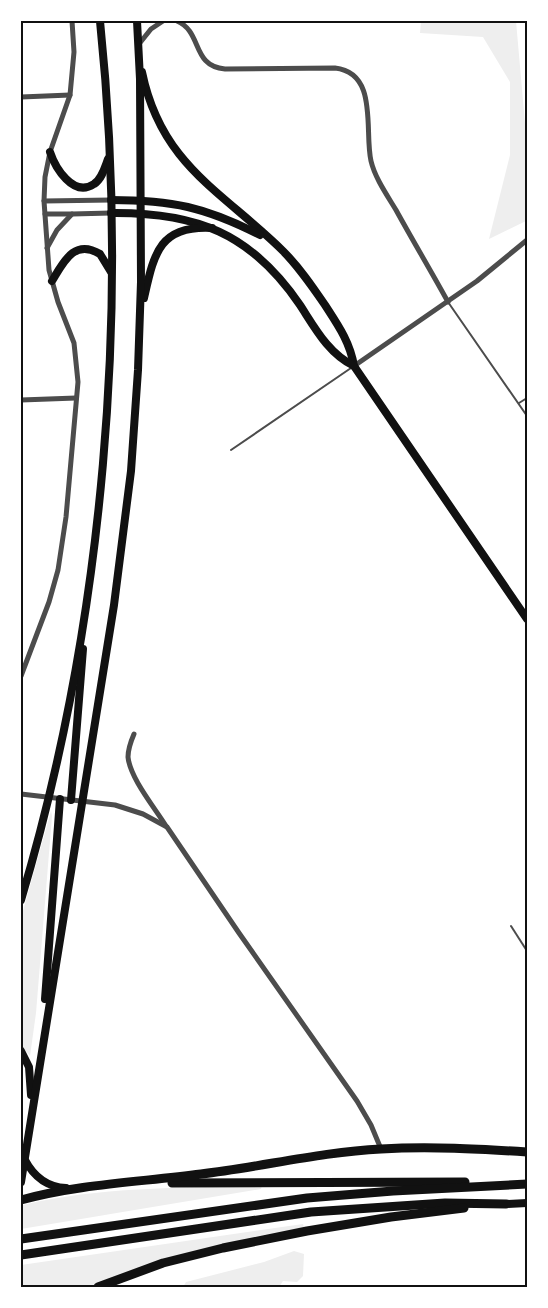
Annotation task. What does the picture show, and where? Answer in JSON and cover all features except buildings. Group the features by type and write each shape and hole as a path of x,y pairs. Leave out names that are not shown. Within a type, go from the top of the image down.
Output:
{"highway":[{"path":"21,1200 76,1188 240,1169 339,1153 381,1149 478,1149 527,1152"},
{"path":"130,1183 366,1181 527,1184"},
{"path":"21,1239 307,1198 527,1184"},
{"path":"21,1255 311,1212 445,1203 506,1203"},
{"path":"98,1287 163,1263 297,1233 391,1217 506,1203"}],"main road":[{"path":"71,800 89,576 104,442 111,273 110,156 100,21"},
{"path":"21,1182 126,521 136,404 140,319 141,200 137,21"},
{"path":"138,45 140,66 149,98 174,148 200,179 276,244 304,275 345,335 354,366 527,619"},
{"path":"50,152 59,171 68,182 77,186 95,184 102,175 110,156"},
{"path":"111,200 176,203 238,225 276,244"},
{"path":"111,213 141,213 179,218 212,228 242,244 268,266 290,291 328,347 340,358 354,366"},
{"path":"140,319 154,262 165,240 181,230 212,228"},
{"path":"52,281 67,257 76,250 85,249 100,254 111,273"},
{"path":"21,900 68,705 89,576"},
{"path":"42,1050 60,799"},
{"path":"21,1051 28,1062 30,1075 29,1131"},
{"path":"25,1159 33,1172 44,1182 61,1188 76,1188"},
{"path":"506,1203 527,1203"}],"street":[{"path":"21,676 49,602 58,570 66,517 78,382 76,351 52,281 46,249 44,201 45,177 50,152 70,95 74,52 72,21"},
{"path":"138,45 151,29 164,21"},
{"path":"177,21 188,28 203,59 214,67 225,69 335,68 346,70 356,76 366,99 372,166 448,302"},
{"path":"21,97 70,95"},
{"path":"44,201 111,200"},
{"path":"45,214 111,213"},
{"path":"46,249 57,230 72,214"},
{"path":"354,366 477,281 527,240"},
{"path":"21,400 76,398"},
{"path":"134,734 128,759 133,772 166,827 238,933 357,1101 381,1149"},
{"path":"21,794 115,805 143,814 166,827"}],"lane":[{"path":"448,302 527,416"},
{"path":"231,450 354,366"},
{"path":"519,403 527,398"},
{"path":"511,926 527,951"}],"shaded area":[{"path":"421,21 516,21 527,146 527,216 526,221 489,239 510,155 510,82 483,37 420,33"},
{"path":"51,811 36,1013 30,1056 21,1045 21,918"},
{"path":"262,1186 261,1189 21,1229 23,1205 52,1199 142,1189"},
{"path":"303,1224 304,1227 156,1262 90,1287 21,1287 21,1265"},
{"path":"294,1251 304,1254 303,1276 297,1282 283,1281 279,1287 183,1287 186,1282 264,1262"}]}
